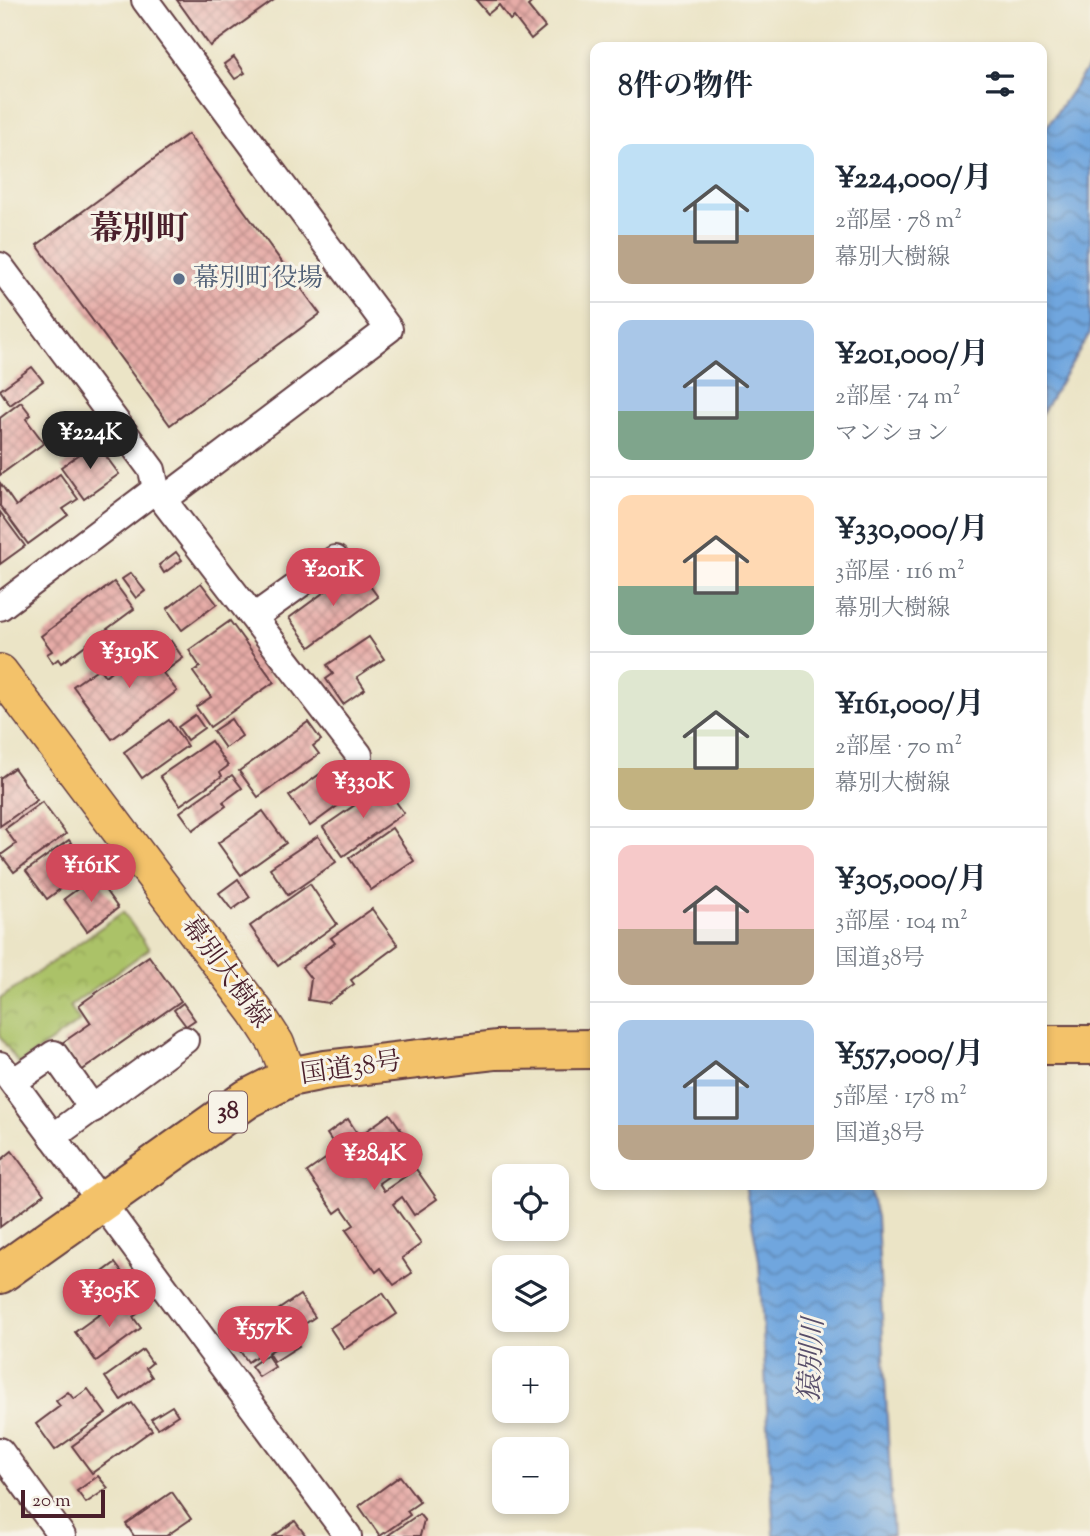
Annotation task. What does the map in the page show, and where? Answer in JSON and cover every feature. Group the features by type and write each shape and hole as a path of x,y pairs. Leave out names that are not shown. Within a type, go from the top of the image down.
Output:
{"highway":[{"path":"1047,1045 1090,1045"},
{"name":"国道38号","path":"0,1274 247,1099 290,1077 324,1070 496,1050 590,1049"}],"main road":[{"name":"幕別大樹線","path":"0,672 256,1012 276,1043 290,1077"}],"street":[{"path":"0,607 389,329 145,0"},
{"path":"0,267 152,470 160,494 359,755"},
{"path":"254,617 335,559"},
{"path":"53,1137 185,1040"},
{"path":"93,1108 54,1054 6,1074 348,1536"},
{"path":"0,1451 62,1536"}],"green space":[{"path":"123,912 149,949 70,1006 80,1021 19,1064 0,1037 0,999"}],"water":[{"path":"1090,64 1090,333 1047,405 1047,126"},
{"name":"猿別川","path":"746,1190 870,1190 877,1217 893,1536 774,1536 759,1260"}],"building":[{"path":"177,0 274,0 210,46"},
{"path":"476,0 529,0 531,3 528,6 545,27 531,39 514,17 510,20 499,5 488,14"},
{"path":"234,57 245,73 235,79 224,64"},
{"name":"幕別町役場","path":"188,134 320,314 170,425 37,245"},
{"path":"32,367 43,381 10,405 0,390"},
{"path":"21,402 31,415 26,419 44,443 0,475 0,418"},
{"path":"96,443 119,474 84,499 61,467"},
{"path":"60,474 78,499 63,509 68,515 28,544 0,506 0,483 16,506"},
{"path":"0,512 25,546 0,564"},
{"path":"176,552 182,560 164,573 159,565"},
{"path":"357,568 378,597 310,647 289,618"},
{"path":"131,573 145,591 136,598 122,579"},
{"path":"114,582 134,609 61,663 58,659 53,663 47,654 52,651 41,636"},
{"path":"201,583 217,604 182,630 167,609"},
{"path":"230,621 274,682 210,727 196,707 211,697 193,672 200,667 189,650"},
{"path":"369,637 384,659 357,677 365,689 343,704 326,679 333,674 327,665"},
{"path":"171,641 183,658 163,673 177,691 112,739 73,686 99,668 105,676 121,663 126,669 149,652 151,656"},
{"path":"195,715 204,728 187,740 178,727"},
{"path":"231,719 242,736 225,748 213,731"},
{"path":"169,720 187,746 142,778 124,752"},
{"path":"308,722 321,740 313,746 319,754 258,797 239,771"},
{"path":"211,741 228,766 220,772 222,776 180,805 160,776"},
{"path":"334,764 355,793 310,826 289,796"},
{"path":"14,768 37,800 0,826 0,778"},
{"path":"232,775 242,788 223,802 226,806 193,830 180,812"},
{"path":"384,785 404,813 343,856 323,827"},
{"path":"42,802 66,834 14,872 1,855 16,844 5,829"},
{"path":"263,811 286,843 241,875 218,843"},
{"path":"392,828 414,861 371,890 349,858"},
{"path":"318,836 336,862 288,895 270,868"},
{"path":"69,840 92,871 74,885 71,881 47,899 26,871"},
{"path":"95,876 118,908 87,931 64,899"},
{"path":"238,879 250,897 232,910 219,893"},
{"path":"310,884 337,924 278,966 250,926"},
{"path":"372,909 398,945 351,980 354,984 328,1003 308,1000 311,979 302,967 335,943 331,938"},
{"path":"149,956 181,1001 81,1071 62,1043 91,1023 79,1005"},
{"path":"183,1003 195,1020 186,1026 174,1010"},
{"path":"390,1114 419,1155 379,1183 384,1191 416,1169 437,1199 414,1215 402,1197 393,1204 421,1244 402,1258 412,1273 394,1285 381,1268 376,1272 346,1230 354,1225 342,1208 335,1213 307,1172 338,1150 327,1134 348,1119 359,1136"},
{"path":"12,1151 44,1194 0,1227 0,1161"},
{"path":"115,1263 124,1275 104,1289 96,1277"},
{"path":"383,1293 397,1314 344,1349 330,1328"},
{"path":"300,1295 315,1317 293,1332 278,1310"},
{"path":"118,1301 121,1305 128,1301 137,1314 133,1317 141,1328 96,1361 75,1332"},
{"path":"279,1318 289,1334 248,1362 237,1347"},
{"path":"293,1337 299,1346 274,1362 268,1353"},
{"path":"143,1350 152,1363 146,1368 152,1377 121,1400 105,1377"},
{"path":"267,1355 275,1367 259,1377 251,1366"},
{"path":"88,1389 106,1414 55,1450 36,1424 60,1406 56,1401 68,1392 74,1399"},
{"path":"132,1403 152,1430 92,1473 72,1446"},
{"path":"172,1406 178,1415 158,1428 151,1419"},
{"path":"98,1476 108,1488 86,1503 77,1491"},
{"path":"400,1476 420,1502 407,1511 410,1515 380,1536 359,1506"},
{"path":"172,1492 191,1519 166,1536 134,1536 126,1524"},
{"path":"419,1514 424,1520 420,1536 387,1536"},
{"path":"295,1521 306,1536 274,1536"}],"place":[{"name":"幕別町役場","path":"179,279"}],"district":[{"name":"幕別町","path":"139,231"}]}
